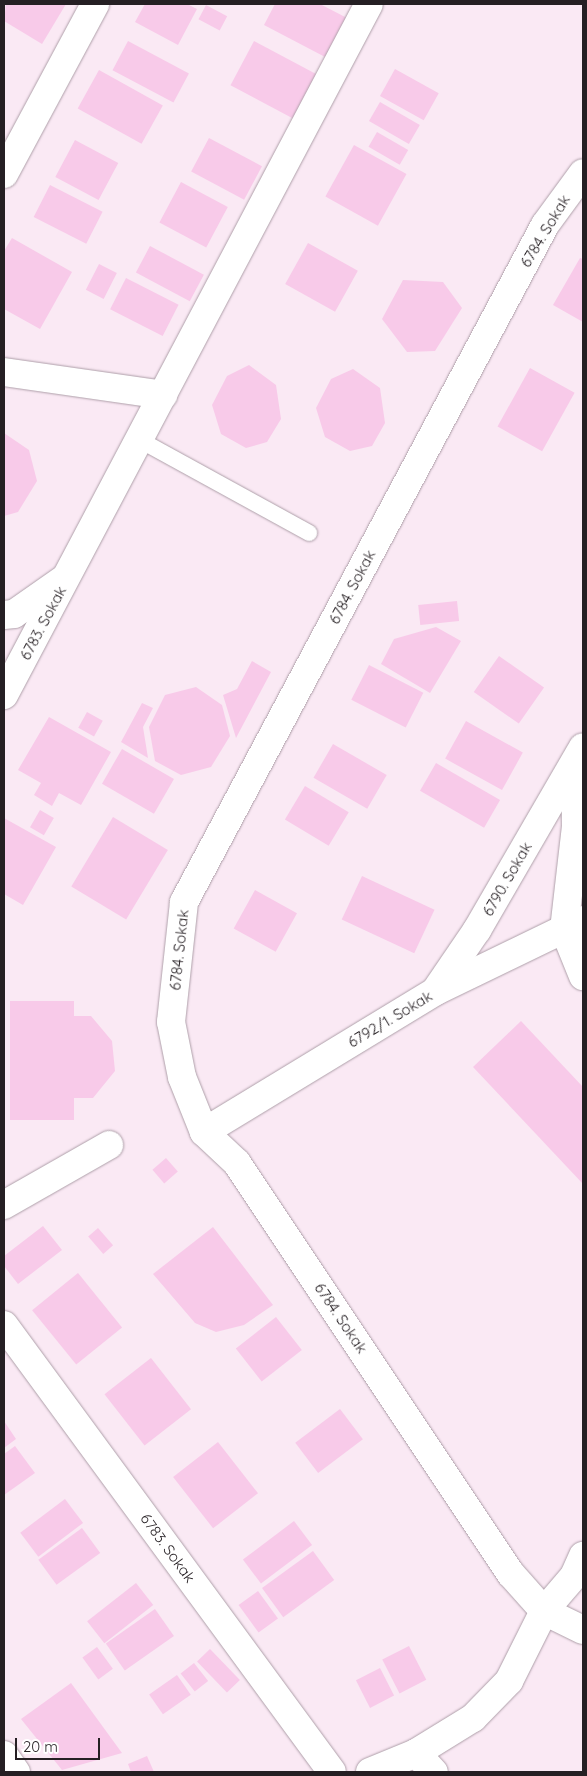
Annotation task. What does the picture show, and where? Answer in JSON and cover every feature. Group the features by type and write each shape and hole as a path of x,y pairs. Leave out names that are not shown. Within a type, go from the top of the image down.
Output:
{"street":[{"path":"4,174 95,4"},
{"name":"6783. Sokak","path":"4,695 369,4"},
{"name":"6784. Sokak","path":"583,172 545,225 184,902 171,1022 182,1077 204,1132 237,1163 511,1574 544,1611 583,1630"},
{"path":"4,372 164,395"},
{"path":"4,615 14,614 68,577"},
{"name":"6790. Sokak","path":"579,755 574,924 583,976"},
{"name":"6790. Sokak","path":"436,991 477,930 579,755"},
{"name":"6792/1. Sokak","path":"204,1132 436,991 574,924"},
{"path":"4,1205 109,1145"},
{"name":"6783. Sokak","path":"4,1325 332,1772"},
{"path":"370,1772 416,1753 473,1718 509,1681 544,1611 574,1576 583,1556"},
{"path":"416,1753 434,1772"},
{"path":"4,1755 16,1772"}],"lane":[{"path":"140,440 309,533"}],"building":[{"path":"6,4 66,4 42,44 4,21"},
{"path":"145,4 187,4 197,9 178,45 135,22"},
{"path":"275,4 320,4 347,18 327,58 264,25"},
{"path":"206,5 227,16 220,30 198,19"},
{"path":"128,41 189,73 173,103 113,70"},
{"path":"254,41 319,76 296,120 231,85"},
{"path":"395,69 439,93 424,120 380,96"},
{"path":"99,70 163,105 142,144 78,108"},
{"path":"380,102 420,125 409,144 369,121"},
{"path":"377,132 408,150 400,165 368,147"},
{"path":"209,138 262,166 244,200 191,172"},
{"path":"75,140 118,163 99,200 55,177"},
{"path":"354,145 406,174 378,226 325,197"},
{"path":"181,182 228,207 206,247 159,223"},
{"path":"50,185 103,212 86,244 34,217"},
{"path":"12,238 72,272 40,329 4,309 4,251"},
{"path":"308,243 358,271 335,312 285,284"},
{"path":"150,246 204,275 190,301 136,272"},
{"path":"580,258 583,259 583,322 553,305"},
{"path":"99,264 117,273 104,299 86,290"},
{"path":"126,278 179,305 163,336 110,309"},
{"path":"403,280 443,282 462,308 435,351 407,352 382,319"},
{"path":"249,365 276,385 281,419 267,442 246,448 221,434 212,405 227,376"},
{"path":"530,368 575,393 542,451 498,427"},
{"path":"353,369 380,388 385,423 372,446 350,451 325,437 316,408 331,379"},
{"path":"4,433 29,450 37,481 18,512 4,516"},
{"path":"457,601 459,621 420,625 418,605"},
{"path":"436,627 461,641 430,693 381,664 394,639"},
{"path":"499,656 544,688 519,724 474,692"},
{"path":"252,661 271,672 236,738 223,695 237,689"},
{"path":"369,665 423,693 406,727 351,700"},
{"path":"196,687 222,705 230,736 211,767 181,775 155,761 149,727 165,695"},
{"path":"142,703 153,708 143,727 148,758 121,742"},
{"path":"87,712 103,721 94,736 78,728"},
{"path":"49,717 111,752 81,805 59,793 52,806 34,795 41,783 18,770"},
{"path":"466,721 523,753 502,790 445,759"},
{"path":"333,744 387,775 367,809 314,778"},
{"path":"122,749 174,779 154,814 102,784"},
{"path":"436,763 500,800 484,828 420,791"},
{"path":"305,786 349,812 329,846 285,819"},
{"path":"40,810 54,818 44,835 30,827"},
{"path":"113,817 168,850 126,919 71,886"},
{"path":"4,818 56,847 23,905 4,894"},
{"path":"362,876 435,910 414,953 342,920"},
{"path":"255,890 297,913 276,952 234,928"},
{"path":"10,1001 74,1001 74,1016 91,1016 112,1041 115,1071 93,1098 74,1098 74,1120 10,1120"},
{"path":"521,1021 583,1087 583,1184 473,1067"},
{"path":"166,1158 178,1172 164,1183 152,1170"},
{"path":"43,1226 62,1250 18,1284 4,1266 4,1256"},
{"path":"213,1227 273,1305 244,1325 216,1332 195,1323 153,1274"},
{"path":"98,1228 113,1245 103,1254 88,1237"},
{"path":"78,1273 122,1327 76,1365 32,1310"},
{"path":"276,1317 302,1350 262,1381 236,1348"},
{"path":"151,1358 191,1409 145,1446 105,1394"},
{"path":"340,1409 363,1439 318,1473 295,1443"},
{"path":"4,1421 16,1439 4,1448"},
{"path":"218,1442 258,1493 213,1528 173,1477"},
{"path":"15,1446 35,1473 4,1495 4,1454"},
{"path":"65,1499 83,1523 38,1557 20,1533"},
{"path":"294,1521 312,1545 261,1583 243,1560"},
{"path":"82,1528 100,1553 57,1585 38,1560"},
{"path":"313,1551 334,1580 283,1617 262,1588"},
{"path":"136,1583 153,1605 104,1643 87,1621"},
{"path":"258,1591 278,1619 259,1633 239,1605"},
{"path":"155,1609 174,1636 125,1670 106,1643"},
{"path":"409,1646 426,1680 400,1693 382,1660"},
{"path":"97,1647 113,1669 98,1679 82,1658"},
{"path":"210,1649 240,1680 227,1692 197,1662"},
{"path":"194,1663 208,1681 195,1692 181,1673"},
{"path":"380,1668 394,1696 370,1708 356,1680"},
{"path":"177,1675 191,1695 163,1714 149,1695"},
{"path":"71,1683 122,1753 62,1770 21,1719"},
{"path":"147,1756 154,1772 131,1772 128,1764"}]}
